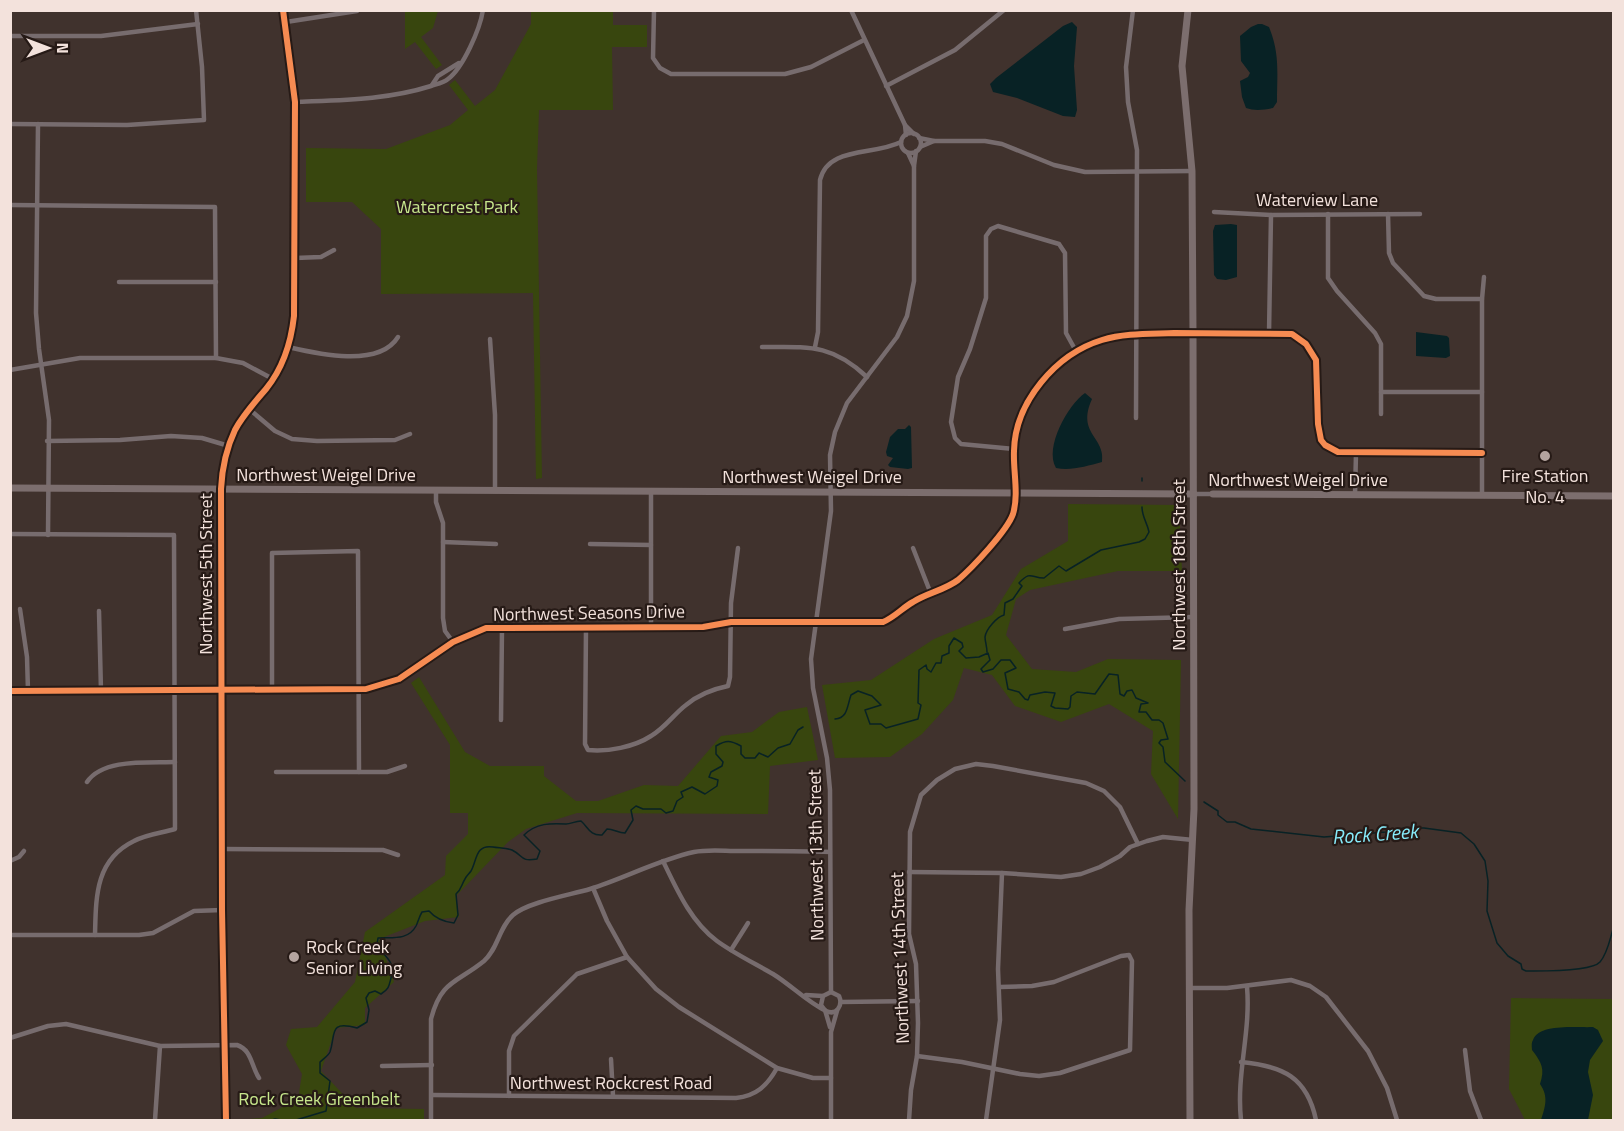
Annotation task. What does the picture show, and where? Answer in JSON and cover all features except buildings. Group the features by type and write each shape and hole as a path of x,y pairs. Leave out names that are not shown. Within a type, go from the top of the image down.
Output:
{"street":[{"path":"10,124 128,125 204,120 202,67 196,10"},
{"name":"Northwest 5th Street","path":"226,1120 222,910 221,489 229,446 236,429 273,379 288,347 294,316 295,102 283,10"},
{"path":"295,102 391,96 414,92 448,80 461,62 480,27 483,10"},
{"path":"654,10 653,58 660,68 671,74 785,74 811,67 864,40"},
{"path":"851,10 905,125 916,136"},
{"path":"886,86 955,50 1004,10"},
{"path":"1133,10 1126,67 1128,102 1137,150 1138,172 1136,418"},
{"name":"Northwest 18th Street","path":"1188,10 1182,66 1192,171 1194,616 1192,840 1189,891 1190,1120"},
{"path":"286,22 357,11"},
{"path":"10,36 101,36 198,24"},
{"path":"432,85 438,76 461,62"},
{"path":"38,124 36,313 49,420 47,441 48,535"},
{"path":"815,347 818,332 822,168 834,158 891,147 901,142 906,135 905,125"},
{"path":"906,135 934,141 984,141 1002,144 1072,170 1192,171"},
{"name":"Northwest 13th Street","path":"831,992 830,790 827,758 815,703 812,673 812,648 831,511 830,455 835,432 847,403 897,337 907,316 914,281 914,166 918,149 916,136"},
{"path":"891,147 906,151 918,149 934,141"},
{"name":"Northwest 13th Street","path":"901,142 914,166"},
{"path":"10,205 215,207 216,358"},
{"name":"Waterview Lane","path":"1214,212 1420,214"},
{"path":"1269,334 1271,214"},
{"path":"1328,214 1328,278 1375,333 1381,344 1381,414"},
{"path":"1388,214 1389,253 1393,263 1424,296 1436,299 1482,299"},
{"path":"1014,449 961,444 955,438 951,422 958,376 970,349 986,298 986,236 991,229 998,226 1059,244 1065,253 1066,333 1077,353"},
{"path":"296,258 321,257 334,250"},
{"path":"1482,495 1482,299 1484,278"},
{"path":"119,282 216,282"},
{"name":"Northwest Seasons Drive","path":"10,691 359,689 379,687 399,679 453,642 486,628 703,627 731,622 883,621 957,580 1005,530 1013,513 1014,449 1017,424 1030,395 1051,371 1101,340 1136,334 1292,334 1306,344 1316,360 1318,424 1321,440 1324,445 1338,452 1356,453"},
{"path":"288,347 323,355 354,356 381,352 390,347 398,337"},
{"path":"490,339 495,415 495,491"},
{"path":"762,347 815,347 854,364 867,376"},
{"path":"10,370 80,358 216,358 243,363 273,379"},
{"path":"1381,392 1482,392"},
{"path":"249,409 275,431 292,439 395,440 410,434"},
{"path":"47,441 120,440 171,436 202,438 229,446"},
{"path":"1355,495 1356,453 1482,453"},
{"name":"Northwest Weigel Drive","path":"10,488 1614,496"},
{"path":"436,491 436,502 443,523 443,618 445,631 453,642"},
{"path":"651,491 651,627"},
{"path":"10,534 174,535 175,829 134,841 113,857 98,885 95,902 95,935"},
{"path":"443,542 496,544"},
{"path":"590,544 651,545"},
{"path":"586,627 585,744 588,750 597,751 633,745 652,736 686,704 715,688 728,686 731,603 738,548"},
{"path":"913,548 930,594"},
{"path":"272,690 272,553 358,551 359,772"},
{"path":"20,609 27,657 28,691"},
{"path":"99,611 101,691"},
{"path":"1065,629 1119,619 1194,616"},
{"path":"501,720 502,628"},
{"path":"87,782 98,771 122,764 175,762"},
{"name":"Northwest 14th Street","path":"909,1120 917,1056 918,1001 916,964 909,934 910,832 921,795 937,780 955,769 976,764 1078,781 1104,791 1120,807 1138,844"},
{"path":"276,772 387,772 405,765"},
{"path":"909,872 1002,873 1061,877 1081,874 1100,867 1138,844 1163,837 1192,840"},
{"path":"223,849 383,850 398,855"},
{"path":"10,861 19,857 24,851"},
{"path":"432,1120 430,1019 438,996 457,978 485,960 505,924 514,914 525,908 593,888 696,851 830,852"},
{"path":"663,861 690,913 715,939 825,1010 837,1011"},
{"path":"987,1120 1000,1020 998,969 1002,873"},
{"path":"593,888 607,921 627,957 656,989 679,1007 777,1068 813,1078 831,1078"},
{"path":"10,935 139,935 153,933 191,912 222,910"},
{"path":"731,950 748,923"},
{"path":"917,1056 1039,1076 1060,1072 1130,1050 1132,961 1129,955 1054,982 1032,986 999,987"},
{"path":"509,1096 509,1051 514,1036 577,974 627,957"},
{"path":"1189,988 1247,987 1273,981 1291,980 1310,986 1326,997 1368,1052 1387,1088 1397,1120"},
{"path":"1241,1120 1239,1101 1241,1062 1248,1018 1247,987"},
{"path":"803,995 823,996 831,992 839,996 841,1002 831,1032"},
{"path":"823,996 821,1005 825,1010 831,1032 831,1120"},
{"path":"841,1002 918,1001"},
{"path":"10,1038 48,1026 66,1024 160,1046 237,1045 244,1048 251,1057 253,1069 259,1078"},
{"path":"155,1120 160,1046"},
{"path":"1465,1050 1470,1091 1481,1120"},
{"path":"610,1059 613,1096"},
{"path":"1241,1062 1276,1068 1293,1077 1308,1096 1316,1120"},
{"path":"382,1066 432,1065"},
{"name":"Northwest Rockcrest Road","path":"432,1095 746,1097 765,1087 777,1068"}],"green space":[{"path":"405,11 438,11 433,28 421,37 442,65 436,69 415,42 405,49"},
{"name":"Watercrest Park","path":"531,11 613,11 613,25 647,25 647,47 612,47 613,110 539,110 537,169 542,478 536,479 533,293 381,294 381,229 352,202 306,202 306,148 386,149 450,125 468,110 449,85 455,80 475,106 495,90 531,24"},
{"path":"1068,504 1179,505 1182,571 1118,571 1030,590 1016,599 1006,635 1032,669 1076,672 1108,659 1181,660 1178,819 1151,774 1153,731 1109,704 1061,722 1015,706 992,675 964,668 953,700 922,734 890,757 835,758 822,685 871,680 934,639 992,615 1021,569 1068,541"},
{"name":"Rock Creek Greenbelt","path":"419,677 465,752 490,766 544,766 544,776 576,801 598,801 644,785 678,786 721,736 752,732 779,712 807,707 818,760 770,766 768,814 577,813 526,829 508,842 456,896 459,917 425,921 379,939 394,982 365,1008 365,1025 336,1028 321,1071 356,1108 424,1109 424,1120 234,1120 262,1118 298,1099 302,1074 286,1045 291,1029 317,1027 355,982 365,932 445,875 446,856 468,834 468,813 450,813 450,745 411,683"},
{"path":"1511,998 1613,999 1613,1120 1525,1120 1509,1089"}],"water":[{"path":"1072,22 1077,27 1074,66 1077,110 1075,117 1063,116 1017,98 993,92 990,84 996,78 1063,26"},
{"path":"1258,24 1269,27 1275,46 1277,102 1273,108 1252,110 1246,108 1242,97 1240,81 1248,77 1250,73 1241,61 1240,36"},
{"path":"1215,225 1237,225 1237,277 1226,280 1217,279 1214,275 1213,231"},
{"path":"1416,332 1447,336 1450,356 1446,358 1416,356"},
{"path":"1085,393 1092,399 1087,420 1100,447 1102,462 1073,468 1056,468 1053,459 1055,438 1065,416"},
{"path":"909,425 911,427 912,468 890,467 888,465 893,458 887,456 886,452 890,437 898,429 905,429"},
{"path":"1593,1027 1598,1030 1603,1041 1590,1060 1588,1072 1593,1095 1588,1120 1541,1120 1545,1106 1543,1089 1540,1084 1542,1066 1532,1050 1533,1040 1543,1031 1551,1029"}],"waterway":[{"path":"987,652 985,637 987,630 1004,615 1005,603 1013,599 1022,586 1019,583 1023,579 1029,576 1044,578 1059,566 1066,571 1101,550 1145,539 1149,532 1142,507"},
{"name":"Rock Creek","path":"835,719 845,714 851,695 858,691 872,696 881,705 865,710 870,724 881,724 886,728 918,719 921,705 918,703 919,670 926,665 931,672 936,663 941,663 942,656 949,653 949,646 954,638 962,643 963,647 959,651 966,658 979,657 988,653 990,660 981,669 983,672 993,669 1001,660 1010,660 1016,668 1005,673 1008,689 1019,692 1028,700 1030,695 1055,693 1051,706 1055,708 1068,709 1071,696 1077,692 1095,694 1109,674 1118,675 1120,694 1124,696 1127,691 1132,690 1136,698 1148,703 1141,704 1139,712 1146,712 1152,720 1159,720 1163,723 1168,739 1161,740 1159,743 1163,747 1165,762 1185,781"},
{"name":"Rock Creek","path":"296,1120 326,1111 330,1081 320,1073 320,1062 330,1052 335,1030 341,1026 357,1028 367,1022 369,1010 366,998 369,993 375,991 381,994 388,987 392,967 377,944 378,938 409,934 416,926 422,912 429,911 440,919 454,923 458,915 456,894 483,848 508,849 525,859 532,860 537,859 540,851 524,835 539,826 581,821 595,834 602,835 607,829 625,833 633,820 631,810 636,806 643,809 661,809 666,813 673,811 677,801 683,797 681,792 692,787 705,794 717,786 718,780 709,777 711,772 722,766 723,762 716,754 716,746 731,742 741,746 741,754 745,758 755,758 759,753 768,757 778,748 790,744 798,730 803,727"},
{"name":"Rock Creek","path":"1204,802 1218,811 1218,815 1227,822 1235,822 1251,829 1324,837 1386,832 1404,828 1461,833 1474,844 1485,861 1488,881 1487,911 1497,943 1526,971 1565,970 1595,965 1605,954 1614,926"},
{"name":"Rock Creek","path":"272,1120 281,1120"}],"cycle path":[{"path":"226,1120 222,910 221,489 225,459 232,437 242,419 282,364 291,336 294,316 295,102 283,10"},
{"path":"10,691 366,689 399,679 453,642 486,628 703,627 731,622 883,622 909,604 958,580 997,539 1013,514 1015,506 1016,433 1030,398 1041,382 1069,356 1102,340 1120,336 1174,333 1292,334 1306,344 1316,360 1318,424 1321,440 1325,445 1338,452 1482,453"}],"place":[{"name":"Fire Station No. 4","path":"1545,456"},
{"name":"Rock Creek Senior Living","path":"294,957"}]}
